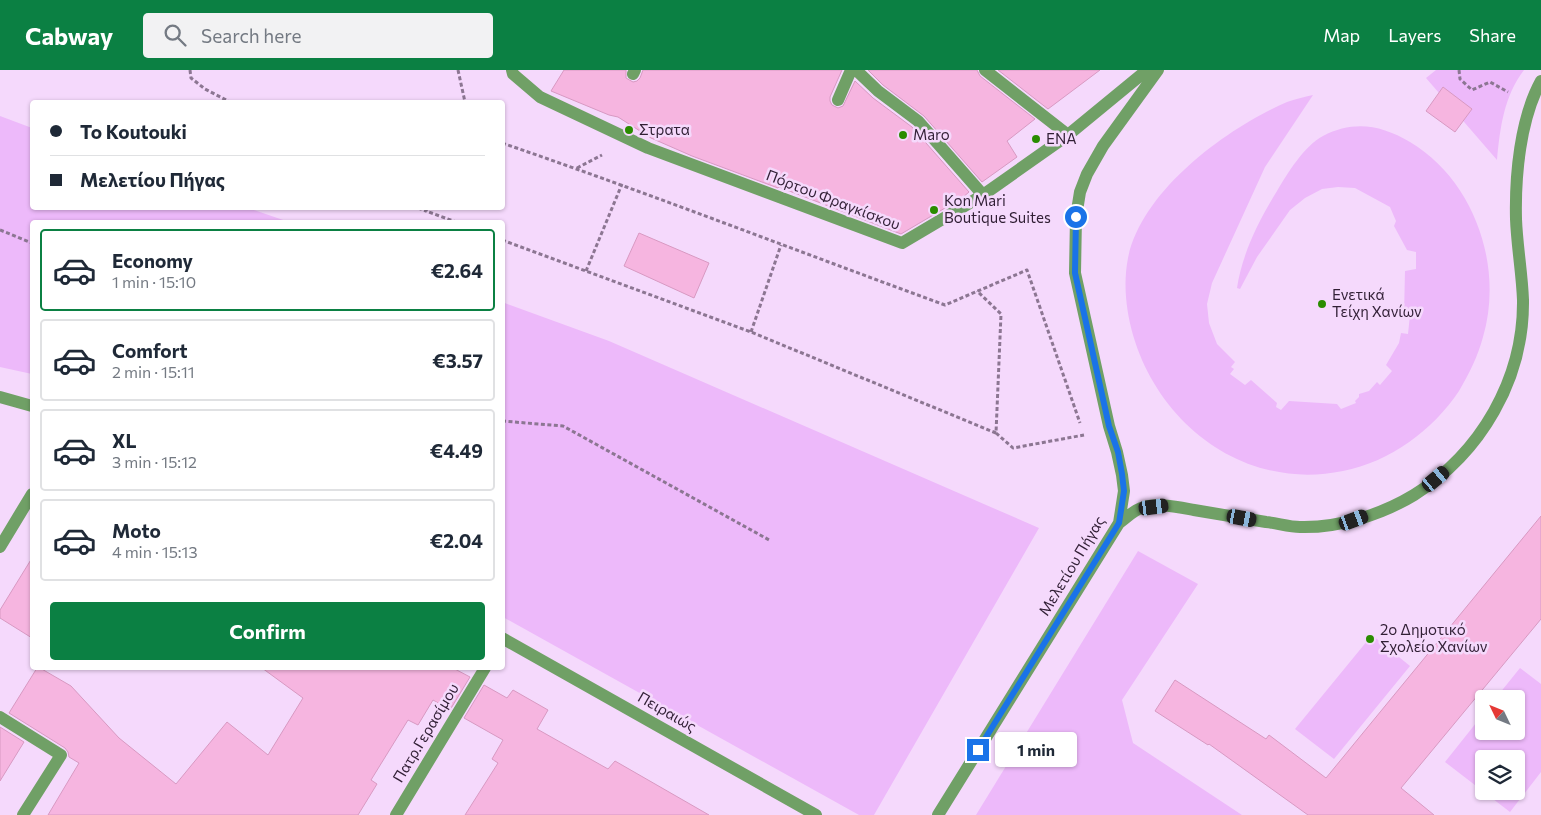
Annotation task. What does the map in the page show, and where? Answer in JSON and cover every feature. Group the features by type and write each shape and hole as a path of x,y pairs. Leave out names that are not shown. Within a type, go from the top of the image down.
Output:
{"street":[{"name":"Πόρτου Φραγκίσκου","path":"512,70 513,74 540,97 648,148 902,243 983,195 1068,135 1147,70"},
{"path":"838,100 851,70"},
{"path":"856,70 878,91 918,121 983,195"},
{"path":"985,70 1068,135"},
{"name":"Μελετίου Πήγας","path":"938,815 1119,523 1124,491 1122,474 1109,426 1075,273 1076,217 1080,192 1087,174 1103,146 1158,70"},
{"path":"1119,523 1141,508 1167,505 1299,527 1336,524 1354,520 1406,500 1436,479 1464,454 1486,425 1504,392 1511,375 1520,339 1523,302 1516,220 1518,170 1530,105 1541,81"},
{"path":"0,397 30,405"},
{"path":"0,547 30,497"},
{"name":"Πειραιώς","path":"505,640 816,815"},
{"name":"Πατρ.Γερασίμου","path":"396,815 483,670"},
{"path":"0,717 61,756 23,815"}],"path":[{"path":"190,70 192,78 205,89 226,100"},
{"path":"458,70 465,100"},
{"path":"1459,70 1460,79 1472,90 1490,82"},
{"path":"505,143 622,184 945,305 1027,270 1081,426"},
{"path":"576,168 602,155"},
{"path":"586,271 622,184"},
{"path":"429,210 452,220"},
{"path":"0,230 30,242"},
{"path":"505,241 751,332 996,433 1013,448 1084,435 1115,445"},
{"path":"751,332 781,245"},
{"path":"977,291 1001,314 996,433"},
{"path":"505,421 563,426 771,541"}],"shaded area":[{"path":"1436,70 1524,70 1507,101 1497,160 1426,78"},
{"path":"1313,95 1265,167 1212,283 1207,304 1209,323 1217,344 1235,362 1231,367 1234,369 1230,374 1245,385 1251,380 1277,403 1276,407 1281,410 1289,401 1337,404 1341,409 1356,403 1355,401 1359,394 1369,391 1377,382 1380,385 1392,371 1386,365 1399,343 1401,333 1408,334 1410,315 1404,315 1405,271 1416,269 1416,252 1407,250 1394,226 1396,221 1390,207 1355,188 1338,187 1322,189 1305,198 1290,210 1257,257 1240,289 1237,288 1239,275 1252,238 1286,177 1309,146 1323,136 1346,128 1357,126 1378,128 1399,136 1432,158 1451,179 1467,202 1478,227 1486,254 1489,310 1479,351 1470,371 1459,391 1437,419 1409,442 1377,460 1343,471 1308,475 1273,471 1241,461 1212,445 1186,424 1164,398 1146,368 1133,335 1127,307 1126,268 1136,233 1150,209 1190,164 1214,145 1264,113 1287,102"},
{"path":"0,116 30,127 30,210 254,210 283,220 30,220 30,374 0,367"},
{"path":"505,303 609,341 1039,528 874,815 859,815 505,618"},
{"path":"1138,551 1198,584 1122,700 1133,743 1242,815 976,815"},
{"path":"1372,635 1410,666 1334,759 1295,729"},
{"path":"1520,668 1541,684 1541,772 1525,793 1525,750 1475,750 1475,785 1445,762 1475,724 1475,740 1525,740 1525,690 1502,690"},
{"path":"1494,800 1519,800 1510,812"}],"building":[{"path":"564,70 626,70 626,78 633,82 640,78 643,70 842,70 830,97 832,105 838,108 843,106 855,81 873,98 912,127 969,192 901,234 692,156 651,138 618,117 551,91"},
{"path":"868,70 977,70 980,76 1035,119 1007,141 1017,157 982,182 924,116 883,85"},
{"path":"998,70 1100,70 1048,109"},
{"path":"1443,87 1472,109 1455,132 1426,111"},
{"path":"639,233 709,263 694,298 624,266"},
{"path":"1541,516 1541,619 1482,690 1475,690 1475,699 1401,788 1434,815 1308,815 1209,744 1155,711 1175,680 1266,739 1269,735 1326,778"},
{"path":"30,561 30,637 0,618 0,610"},
{"path":"36,670 43,670 71,686 119,738 176,784 227,722 268,755 303,698 265,670 457,670 470,677 450,710 433,700 418,725 408,720 371,780 377,784 358,815 48,815 79,763 69,757 65,748 9,713"},
{"path":"484,685 507,698 513,690 548,710 537,729 608,769 615,761 709,815 465,815 498,763 492,759 503,740 464,718"},
{"path":"0,727 24,742 0,781"}],"place":[{"name":"Στρατα","path":"629,130"},
{"name":"Maro","path":"903,135"},
{"name":"ENA","path":"1036,139"},
{"name":"Kon Mari Boutique Suites","path":"934,210"},
{"name":"Ενετικά Τείχη Χανίων","path":"1322,304"},
{"name":"2ο Δημοτικό Σχολείο Χανίων","path":"1370,639"}],"route":[{"path":"978,750 1119,523 1124,491 1122,474 1118,452 1109,426 1075,273 1076,217"}]}
